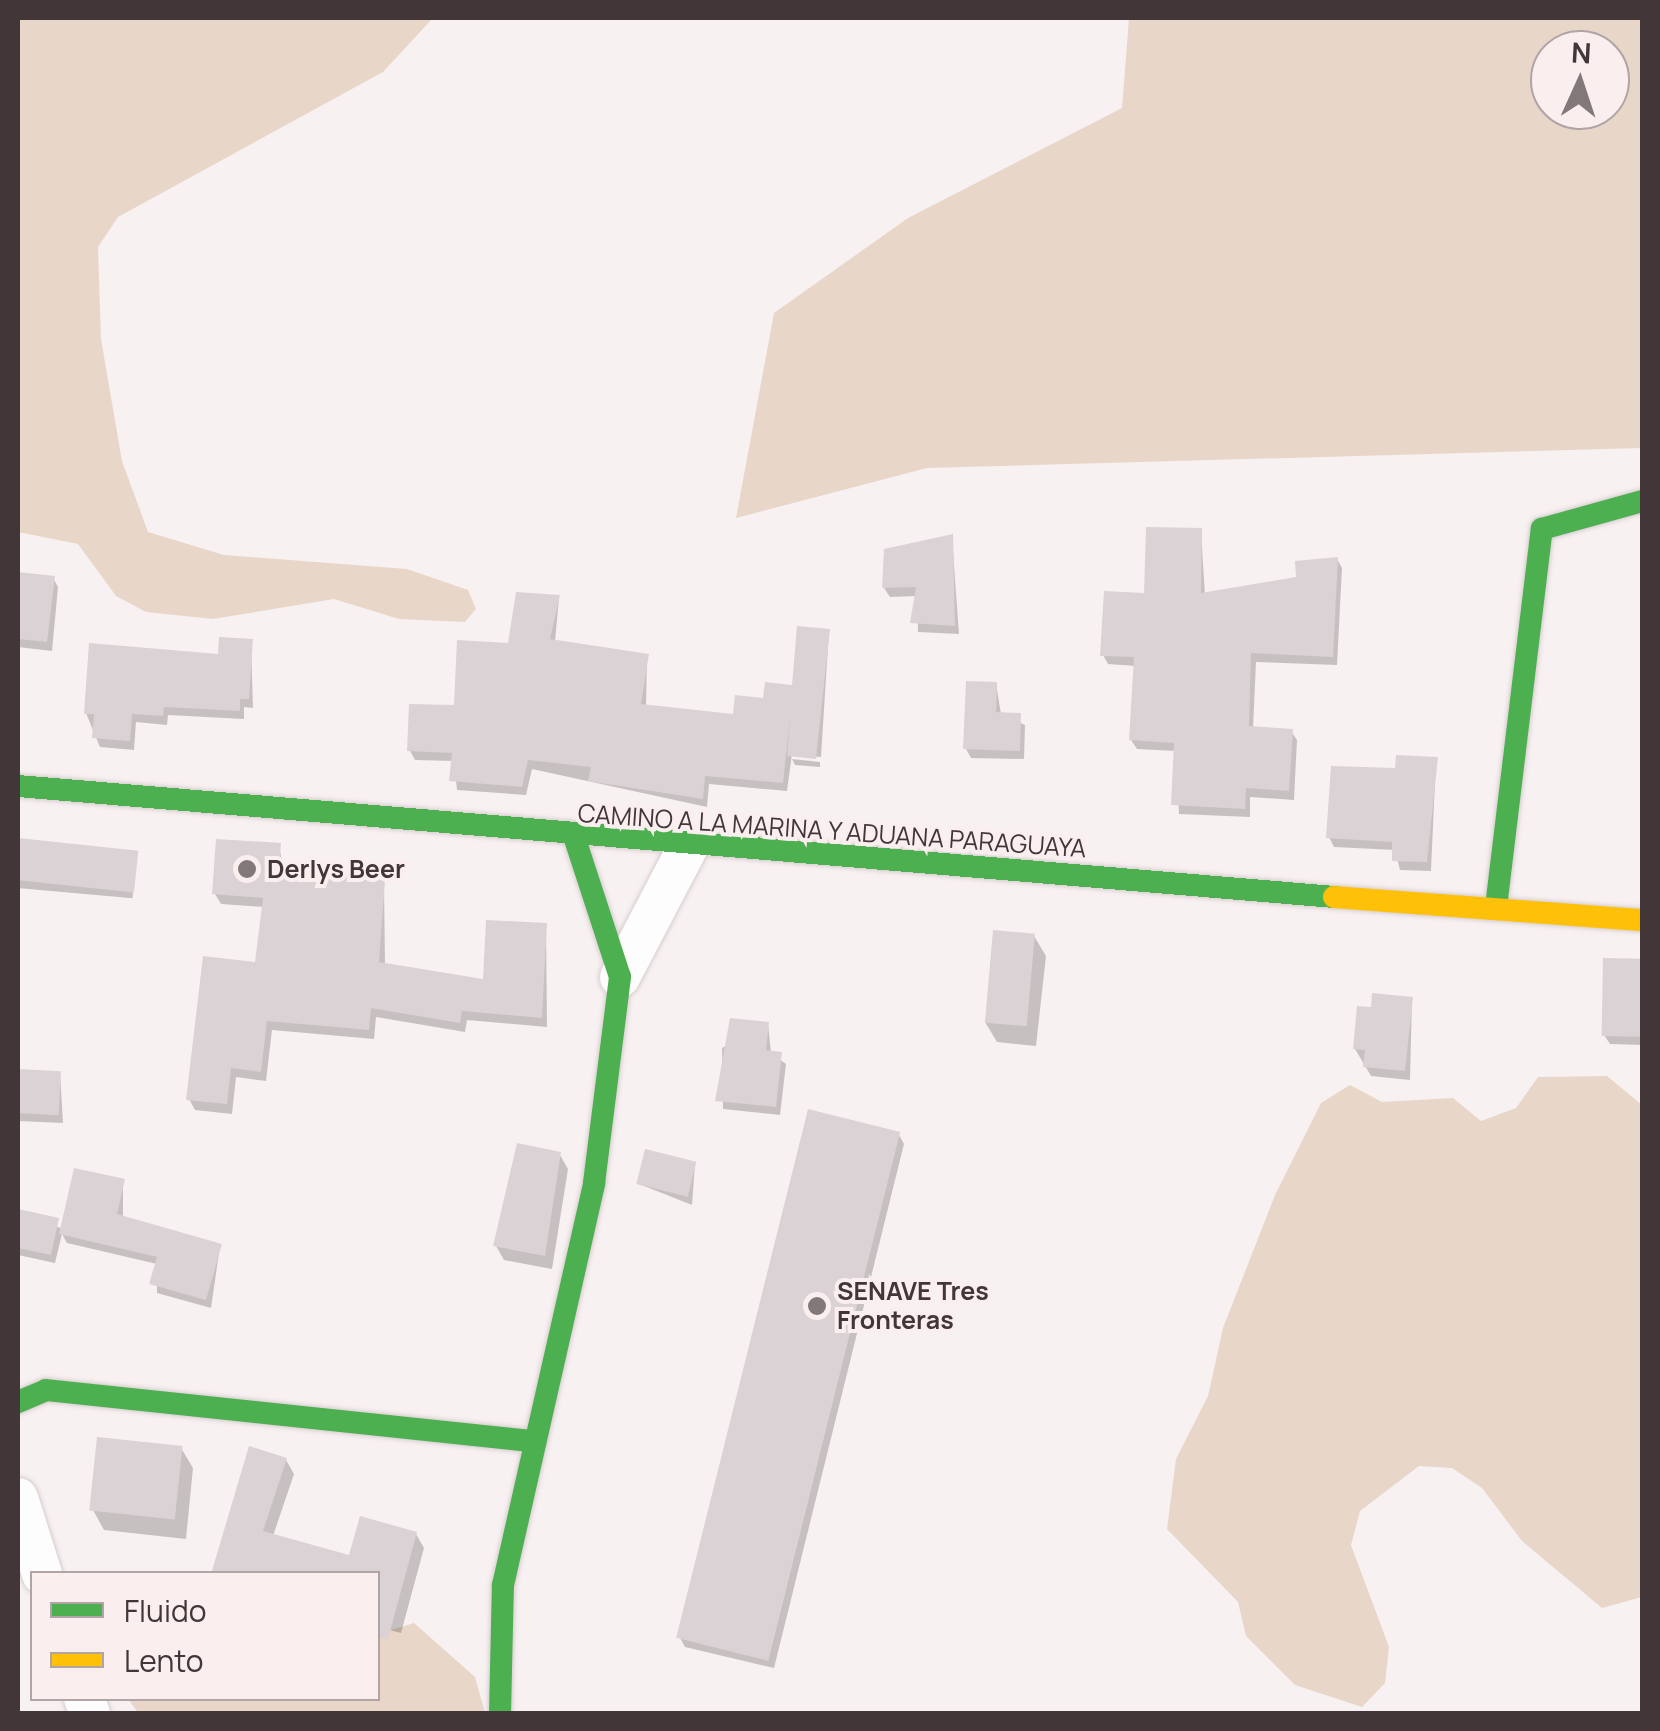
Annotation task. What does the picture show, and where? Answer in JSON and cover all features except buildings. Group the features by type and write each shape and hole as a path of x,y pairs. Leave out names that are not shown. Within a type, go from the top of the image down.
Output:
{"street":[{"path":"1496,907 1542,528 1642,502"},
{"name":"CAMINO A LA MARINA Y ADUANA PARAGUAYA","path":"18,786 688,849 1642,920"},
{"path":"575,839 620,977"},
{"path":"500,1714 503,1585 529,1441 594,1183 620,977 688,849"},
{"path":"18,1402 46,1390 529,1441"},
{"path":"18,1498 41,1571"}],"shaded area":[{"path":"18,18 433,18 383,72 118,217 98,247 101,339 122,461 148,532 224,555 407,569 468,590 476,609 465,622 399,619 334,599 213,619 146,612 116,596 78,544 18,532"},
{"path":"1129,18 1642,18 1642,448 927,468 736,518 774,313 908,218 1122,108"},
{"path":"1607,1076 1642,1105 1642,1597 1602,1608 1522,1541 1482,1488 1452,1468 1419,1466 1360,1511 1351,1545 1389,1647 1385,1683 1362,1707 1295,1685 1246,1636 1238,1602 1167,1529 1176,1459 1208,1396 1223,1328 1275,1195 1321,1103 1350,1085 1382,1102 1453,1098 1481,1121 1516,1108 1538,1077"},
{"path":"414,1623 475,1677 485,1713 139,1714 129,1701 380,1701 380,1633"}],"traffic: fast":[{"path":"1496,907 1542,529 1642,501"},
{"path":"18,786 1334,897"},
{"path":"500,1714 503,1585 594,1183 620,977 575,839"},
{"path":"18,1402 46,1390 529,1441"}],"traffic: slow":[{"path":"1334,897 1642,920"}],"place":[{"name":"Derlys Beer","path":"247,869"},
{"name":"SENAVE Tres Fronteras","path":"817,1306"}]}
